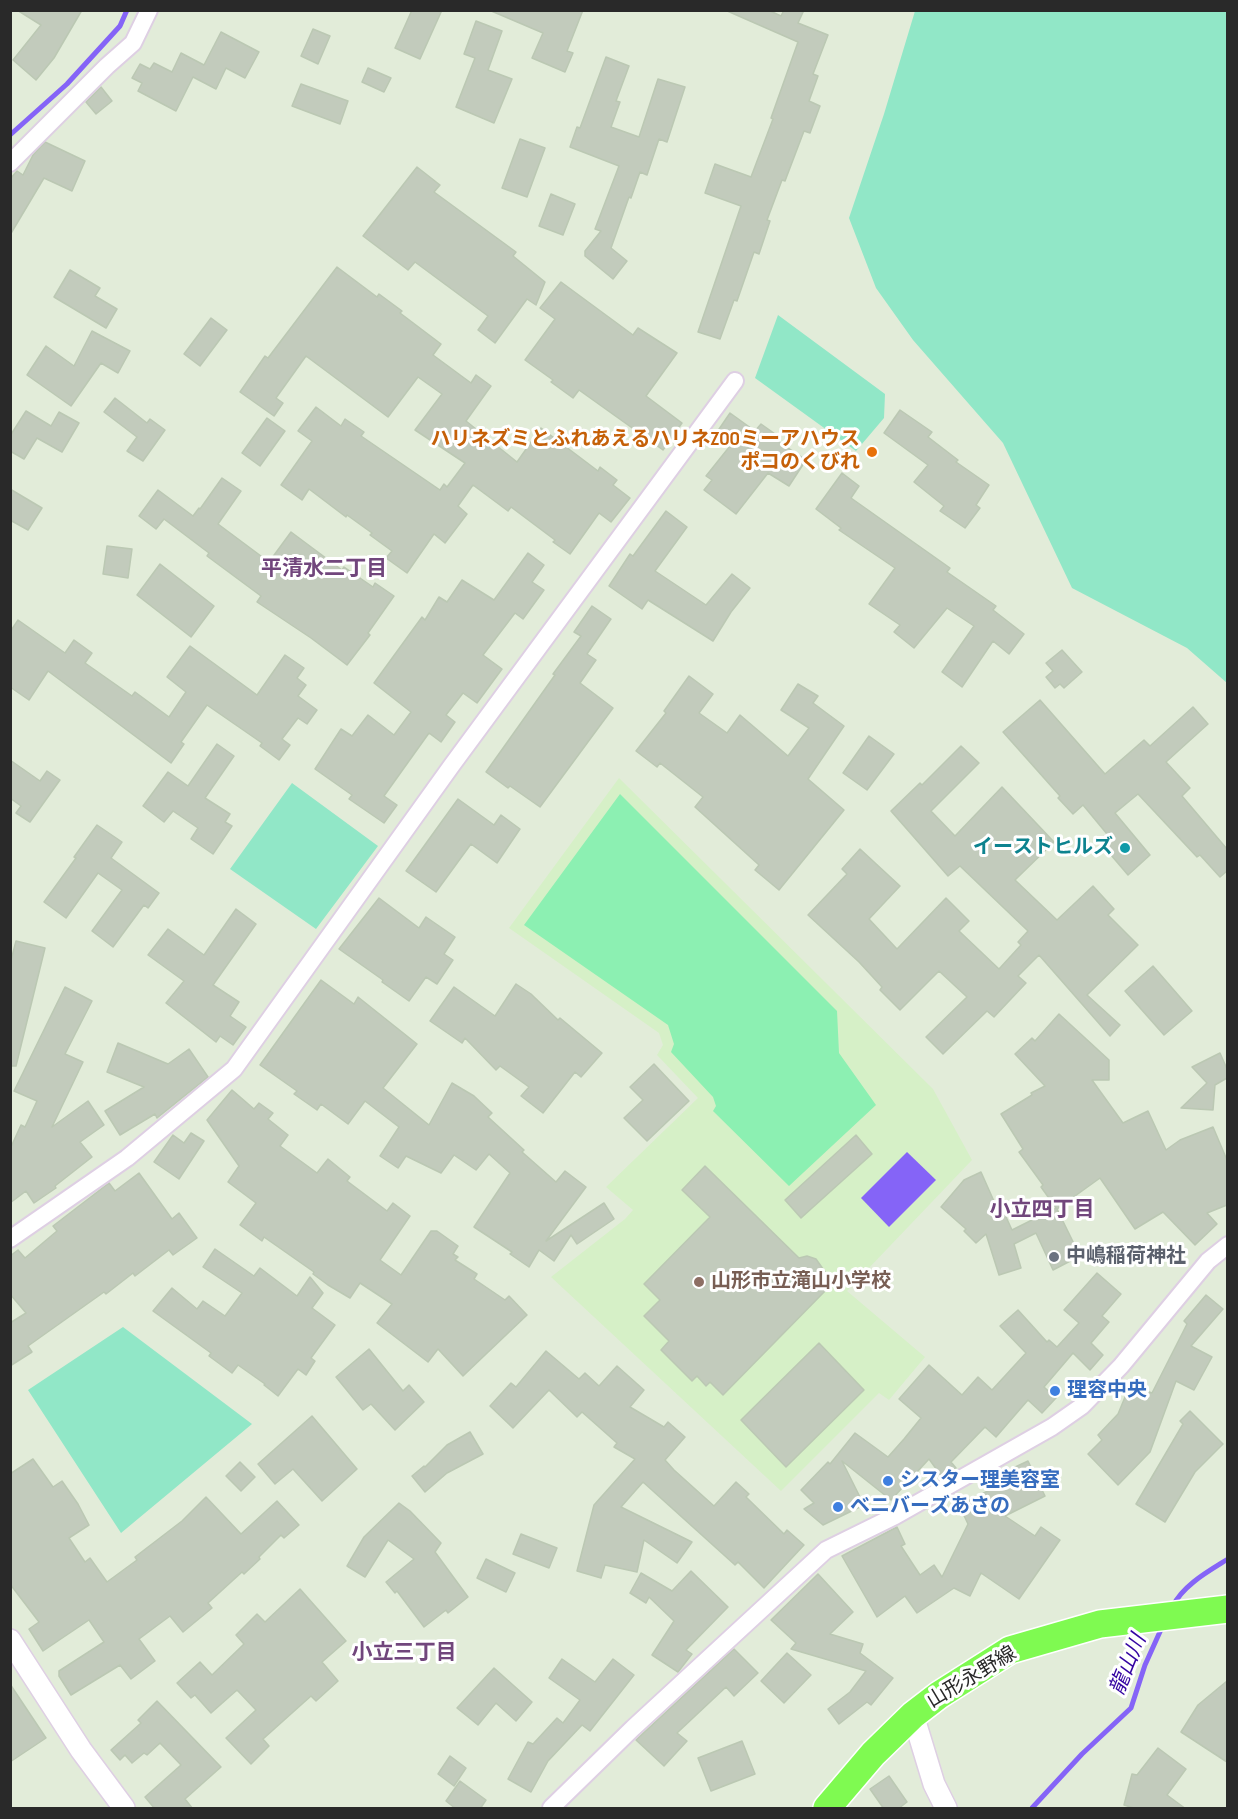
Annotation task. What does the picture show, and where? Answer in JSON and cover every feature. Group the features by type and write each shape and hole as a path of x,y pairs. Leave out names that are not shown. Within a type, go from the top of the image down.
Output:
{"main road":[{"name":"山形永野線","path":"827,1809 873,1754 913,1715 939,1695 1010,1650 1100,1624 1225,1610"}],"street":[{"path":"10,163 107,66 134,43 149,10"},
{"path":"10,1239 127,1158 234,1069 452,765 735,381"},
{"path":"551,1809 633,1728 826,1550 926,1499 1052,1427 1082,1406 1121,1366 1208,1261 1227,1245"},
{"path":"10,1640 81,1750 124,1809"},
{"path":"913,1715 934,1784 946,1809"}],"shaded area":[{"path":"915,11 1227,11 1227,683 1187,648 1072,588 1003,443 913,340 876,288 849,218"},
{"path":"778,315 885,394 884,418 856,451 755,378"},
{"path":"619,778 933,1089 972,1160 847,1291 925,1357 889,1400 879,1393 781,1491 551,1277 625,1219 633,1210 606,1187 698,1098 657,1055 663,1045 659,1033 509,928"},
{"path":"292,783 378,846 316,929 230,869"},
{"path":"907,1152 936,1180 889,1227 861,1198"},
{"path":"123,1327 252,1424 121,1533 28,1390"}],"green space":[{"path":"620,794 837,1011 839,1053 876,1105 789,1186 713,1111 716,1106 713,1097 671,1052 674,1044 668,1025 524,925"}],"building":[{"path":"17,10 82,10 54,58 36,80 13,60 41,25"},
{"path":"412,10 442,10 420,59 395,48"},
{"path":"489,10 583,10 567,51 573,53 565,72 532,58 543,33"},
{"path":"725,10 768,10 781,16 784,10 804,10 798,23 828,35 813,74 818,76 809,101 820,106 810,133 804,131 785,181 782,180 767,220 770,221 759,254 754,252 737,301 734,300 720,339 698,332 741,206 705,193 715,164 751,177 798,42"},
{"path":"476,21 502,31 488,70 512,79 494,123 456,107 475,58 464,54"},
{"path":"313,29 330,36 318,64 301,56"},
{"path":"221,32 259,52 245,78 226,68 216,89 193,77 176,111 138,91 142,83 132,78 140,64 150,69 154,63 172,72 181,53 204,65"},
{"path":"606,57 629,66 616,101 620,102 611,127 639,137 658,79 685,87 667,142 659,139 647,175 640,172 631,198 629,197 611,248 627,261 613,279 585,256 585,251 601,231 595,229 619,166 570,147 577,127 580,128"},
{"path":"368,68 391,78 384,92 362,82"},
{"path":"301,84 348,101 340,124 292,106"},
{"path":"101,87 112,101 96,114 86,102"},
{"path":"520,139 545,148 527,197 502,188"},
{"path":"45,142 85,161 72,191 44,178 10,235 10,179 17,171 23,175 33,155"},
{"path":"417,167 440,185 434,192 516,252 513,256 545,282 536,305 527,299 495,343 478,330 488,316 415,262 408,270 363,236"},
{"path":"551,194 575,204 563,235 539,226"},
{"path":"337,267 377,297 379,294 402,311 400,313 441,344 433,355 471,383 476,375 491,386 466,421 517,462 541,428 598,471 600,467 617,480 613,485 630,498 611,522 599,513 570,554 511,507 508,511 473,485 458,506 467,514 445,543 434,534 407,573 386,558 392,551 347,515 346,517 309,489 302,500 281,485 312,441 298,431 316,407 341,426 345,419 364,432 361,436 440,490 444,484 447,487 465,463 415,430 442,394 418,377 388,417 306,356 276,398 283,403 274,416 240,392 265,356 268,358"},
{"path":"70,270 100,288 95,296 117,309 106,328 54,297"},
{"path":"561,282 633,335 638,328 677,353 646,396 682,423 663,450 579,390 573,398 525,360 555,319 540,308"},
{"path":"211,318 227,330 200,366 184,354"},
{"path":"92,331 130,351 118,373 101,363 71,406 27,375 46,346 74,366"},
{"path":"115,398 147,423 150,419 165,430 143,461 127,451 137,437 104,412"},
{"path":"900,410 932,432 928,437 958,460 956,462 989,485 976,505 980,508 965,528 940,511 944,506 914,482 928,465 884,433"},
{"path":"26,411 51,426 59,412 79,423 62,452 37,438 24,459 10,451 10,436"},
{"path":"730,413 755,431 761,424 778,436 775,439 806,460 789,486 768,473 736,514 704,490 712,480 706,476 730,446 715,435"},
{"path":"267,418 285,431 260,466 242,453"},
{"path":"842,473 859,486 851,498 950,568 947,572 996,606 993,610 1024,634 1009,654 993,641 962,687 942,672 974,626 947,608 914,648 894,632 900,625 869,604 895,568 839,530 841,528 816,509"},
{"path":"222,478 241,491 218,524 269,562 291,532 342,570 344,567 373,587 375,583 394,596 368,633 370,635 347,665 257,602 261,596 207,556 209,553 164,519 156,529 139,516 158,490 193,516"},
{"path":"10,489 42,508 28,530 10,520"},
{"path":"666,511 687,527 655,571 706,605 732,574 750,588 731,612 713,641 648,600 642,609 609,586 630,554 633,556"},
{"path":"107,546 132,549 128,578 103,574"},
{"path":"528,553 544,565 532,582 544,590 523,619 515,613 483,655 502,669 477,703 463,693 446,715 455,722 441,742 429,733 384,796 397,805 384,823 349,799 352,795 315,769 341,729 352,736 368,715 394,735 411,712 374,683 422,617 425,620 439,597 447,602 462,580 494,600"},
{"path":"160,564 214,606 191,637 137,595"},
{"path":"592,606 611,619 587,654 596,660 580,683 613,708 540,807 486,772 581,636 574,632"},
{"path":"18,620 65,653 74,640 92,653 85,663 132,696 135,692 169,717 186,692 167,677 190,646 257,695 285,655 304,668 297,678 306,685 298,696 317,710 307,724 298,718 282,739 290,745 279,760 260,746 262,743 207,705 181,742 184,744 171,763 48,671 29,700 10,687 10,632"},
{"path":"1062,650 1082,672 1064,688 1060,684 1055,688 1046,677 1053,671 1046,663"},
{"path":"689,676 713,694 699,713 727,733 740,715 788,756 809,728 781,710 798,684 818,696 813,703 844,726 808,779 844,810 779,890 755,870 759,865 695,807 703,797 660,763 657,767 636,751 666,713 664,711"},
{"path":"1040,700 1105,774 1144,740 1150,746 1193,707 1208,724 1166,762 1190,788 1182,796 1227,849 1227,871 1220,877 1200,855 1197,857 1138,794 1115,813 1150,855 1128,875 1099,841 1107,834 1083,805 1073,814 1003,732"},
{"path":"869,736 894,754 867,790 843,773"},
{"path":"217,744 234,756 205,798 230,814 225,822 232,826 213,854 191,839 198,828 173,811 164,822 143,806 168,772 188,786"},
{"path":"961,746 979,763 931,811 955,836 1002,787 1054,842 1015,880 1057,920 1093,886 1114,909 1108,915 1138,945 1087,995 1120,1025 1110,1036 1039,955 1018,976 1026,983 994,1017 987,1011 943,1054 926,1037 967,997 939,971 900,1010 880,990 882,987 859,962 808,915 847,874 842,869 860,849 900,886 869,919 897,949 946,898 969,921 959,931 999,969 1021,945 1018,942 1028,931 960,866 948,876 891,811 920,783 922,785"},
{"path":"10,760 40,781 47,771 60,780 30,822 16,813 21,806 10,798"},
{"path":"458,799 494,825 501,815 520,829 497,863 471,844 436,892 406,871"},
{"path":"97,825 122,842 111,858 159,893 148,908 144,905 113,947 92,931 122,890 98,873 66,918 44,902"},
{"path":"379,898 419,928 426,917 455,937 444,954 453,960 437,984 426,977 409,1001 339,949"},
{"path":"236,909 256,924 213,985 239,1002 230,1016 246,1027 233,1045 220,1036 216,1042 166,1003 184,981 148,955 168,929 204,955"},
{"path":"16,941 45,948 16,1066 10,1066 10,964"},
{"path":"1153,966 1192,1011 1164,1035 1125,991"},
{"path":"321,980 354,1004 358,997 417,1044 383,1088 429,1125 452,1083 474,1096 492,1113 488,1117 524,1150 522,1152 556,1182 565,1171 586,1187 546,1241 604,1203 614,1219 577,1244 571,1235 554,1261 539,1250 529,1267 510,1254 512,1252 474,1227 510,1173 489,1154 476,1170 454,1155 441,1173 406,1156 398,1168 380,1156 399,1127 365,1101 348,1124 321,1104 317,1110 294,1094 297,1091 260,1065"},
{"path":"516,984 602,1053 581,1077 575,1072 543,1113 521,1096 529,1087 500,1066 496,1070 465,1038 462,1043 430,1021 454,987 495,1016"},
{"path":"65,987 92,1001 65,1054 83,1062 52,1127 88,1101 104,1125 80,1142 92,1157 55,1186 56,1188 34,1203 26,1191 10,1203 10,1149 21,1125 25,1127 37,1101 14,1091"},
{"path":"1059,1014 1109,1060 1109,1080 1092,1080 1123,1123 1148,1111 1166,1150 1180,1140 1213,1127 1227,1160 1227,1205 1207,1213 1217,1224 1195,1245 1163,1212 1135,1229 1100,1178 1057,1209 1080,1256 1053,1270 1036,1233 1014,1244 1021,1268 999,1275 986,1234 976,1243 964,1231 966,1229 941,1207 964,1180 981,1172 997,1208 1001,1206 1012,1230 1056,1208 1041,1187 1043,1185 1019,1152 1023,1149 1001,1114 1045,1086 1015,1054 1032,1038 1035,1041"},
{"path":"118,1043 168,1064 189,1049 208,1077 157,1118 155,1114 120,1135 105,1111 144,1087 107,1072"},
{"path":"1220,1053 1227,1069 1227,1078 1215,1085 1213,1110 1181,1108 1207,1083 1192,1067"},
{"path":"654,1064 689,1101 647,1141 624,1118 643,1100 630,1087"},
{"path":"232,1090 254,1109 259,1103 273,1113 268,1119 288,1135 280,1146 317,1173 328,1159 350,1177 347,1181 387,1211 393,1203 410,1216 380,1260 401,1275 431,1231 437,1231 458,1246 453,1254 458,1257 455,1260 477,1274 474,1279 505,1300 509,1296 527,1315 463,1376 438,1349 428,1362 377,1323 392,1304 360,1283 350,1298 328,1285 313,1274 314,1272 264,1237 262,1241 240,1225 256,1203 228,1182 239,1166 207,1120"},
{"path":"191,1133 204,1141 179,1179 154,1162 173,1135 184,1143"},
{"path":"856,1135 872,1154 801,1218 785,1200"},
{"path":"705,1166 799,1258 807,1256 816,1259 828,1276 828,1288 723,1395 710,1382 706,1386 697,1376 692,1381 661,1350 669,1341 644,1316 660,1300 644,1284 710,1217 682,1190"},
{"path":"139,1173 172,1219 179,1213 197,1238 173,1255 169,1250 135,1276 133,1273 106,1294 104,1292 28,1346 32,1352 10,1366 10,1323 26,1313 10,1294 10,1256 18,1250 25,1258 57,1231 53,1226 109,1183 115,1191"},
{"path":"215,1249 254,1276 260,1268 297,1296 310,1277 323,1293 312,1308 335,1325 311,1358 315,1361 306,1375 298,1369 278,1396 238,1365 232,1373 209,1356 211,1353 153,1311 172,1288 197,1309 203,1301 225,1316 242,1293 203,1267"},
{"path":"1097,1273 1121,1294 1102,1316 1109,1322 1091,1343 1103,1355 1090,1370 1073,1353 1044,1387 1056,1398 1042,1413 1028,1400 996,1437 985,1427 951,1462 956,1468 942,1477 929,1459 891,1500 842,1461 864,1505 823,1525 804,1509 814,1503 801,1490 828,1462 830,1464 855,1433 888,1457 904,1439 921,1418 899,1399 929,1365 962,1395 978,1377 992,1390 1026,1353 1000,1326 1018,1310 1047,1342 1049,1340 1057,1347 1079,1323 1064,1310"},
{"path":"1206,1295 1223,1309 1191,1346 1212,1357 1194,1390 1176,1381 1150,1452 1118,1485 1088,1454 1102,1440 1098,1435 1118,1414 1130,1385 1152,1393 1187,1324 1184,1321"},
{"path":"819,1343 864,1390 786,1467 741,1420"},
{"path":"369,1349 403,1391 409,1385 424,1402 395,1430 371,1404 363,1410 336,1377"},
{"path":"546,1351 579,1379 585,1373 599,1386 617,1366 644,1390 630,1407 664,1427 668,1422 685,1437 665,1460 674,1470 714,1506 736,1482 749,1494 746,1497 784,1534 787,1530 804,1545 764,1588 738,1562 735,1565 643,1482 621,1507 692,1542 677,1563 644,1540 637,1572 605,1565 601,1578 577,1571 594,1505 635,1459 614,1447 617,1443 582,1412 577,1417 549,1390 513,1428 490,1406 511,1383 516,1387"},
{"path":"1190,1411 1223,1444 1195,1472 1165,1522 1136,1504 1183,1424 1180,1421"},
{"path":"312,1416 357,1469 322,1501 293,1469 275,1484 258,1464"},
{"path":"470,1432 483,1454 447,1473 425,1492 412,1476 425,1467 447,1445"},
{"path":"33,1459 53,1487 62,1481 78,1504 89,1525 69,1538 85,1562 90,1558 107,1582 137,1560 135,1557 182,1521 206,1497 241,1534 277,1501 299,1525 284,1538 281,1535 244,1574 242,1572 208,1603 212,1608 183,1632 170,1616 139,1639 155,1661 131,1679 120,1665 71,1695 59,1676 59,1671 104,1642 89,1620 43,1651 29,1629 39,1622 10,1584 10,1474"},
{"path":"1028,1461 1045,1496 1005,1516 1035,1536 1041,1527 1060,1540 1019,1599 981,1573 970,1596 954,1588 917,1613 905,1596 877,1617 842,1556 897,1527 905,1544 901,1546 920,1575 934,1565 942,1577 968,1524 959,1505 996,1487 992,1478"},
{"path":"240,1462 255,1477 241,1491 226,1476"},
{"path":"399,1503 441,1543 435,1552 468,1597 448,1613 446,1610 424,1627 397,1591 395,1593 386,1582 414,1559 388,1540 365,1577 347,1566 364,1537"},
{"path":"521,1534 557,1548 549,1568 513,1554"},
{"path":"486,1559 515,1573 506,1592 477,1578"},
{"path":"691,1571 728,1607 686,1650 692,1654 678,1672 652,1655 674,1621 649,1597 646,1603 630,1593 641,1573 672,1591"},
{"path":"818,1574 853,1612 830,1634 863,1644 860,1653 893,1678 871,1705 867,1702 839,1724 828,1709 850,1692 866,1671 791,1649 796,1643 771,1620"},
{"path":"300,1589 346,1641 322,1662 338,1681 316,1701 311,1696 263,1739 269,1746 251,1764 226,1738 256,1710 237,1690 211,1713 195,1695 191,1698 177,1683 200,1662 212,1675 244,1644 236,1635 257,1614 265,1622"},
{"path":"734,1649 758,1673 734,1696 726,1687 677,1733 687,1741 664,1766 636,1740"},
{"path":"787,1653 811,1675 784,1703 761,1681"},
{"path":"562,1659 595,1682 613,1659 634,1675 590,1731 582,1725 548,1761 531,1792 508,1779 528,1742 533,1744 557,1718 563,1723 580,1700 549,1678"},
{"path":"494,1668 532,1702 516,1721 496,1703 478,1725 457,1708"},
{"path":"1227,1681 1227,1762 1181,1732 1198,1705"},
{"path":"10,1684 46,1738 10,1762"},
{"path":"157,1701 221,1767 185,1799 193,1809 155,1809 145,1797 181,1765 160,1743 147,1755 144,1753 132,1763 125,1755 120,1760 111,1750 141,1723 138,1720"},
{"path":"742,1741 755,1774 711,1791 698,1758"},
{"path":"1158,1748 1186,1769 1167,1795 1186,1809 1137,1809 1124,1805 1132,1774 1137,1775"},
{"path":"450,1756 466,1768 454,1786 438,1774"},
{"path":"889,1776 907,1802 898,1809 884,1809 870,1789"},
{"path":"460,1781 486,1800 480,1809 456,1809 446,1801"}],"waterway":[{"path":"10,135 67,84 120,26 127,10"},
{"name":"龍山川","path":"1173,1606 1177,1598 1190,1585 1228,1559"},
{"name":"龍山川","path":"1032,1808 1082,1754 1131,1708 1145,1665 1163,1625"}],"place":[{"name":"ハリネズミとふれあえるハリネZOOミーアハウス ポコのくびれ","path":"872,452"},
{"name":"イーストヒルズ","path":"1125,848"},
{"name":"中嶋稲荷神社","path":"1054,1257"},
{"name":"山形市立滝山小学校","path":"699,1282"},
{"name":"理容中央","path":"1055,1391"},
{"name":"シスター理美容室","path":"888,1481"},
{"name":"ベニバーズあさの","path":"838,1507"}],"district":[{"name":"平清水二丁目","path":"324,570"},
{"name":"小立四丁目","path":"1042,1211"},
{"name":"小立三丁目","path":"404,1654"}]}
